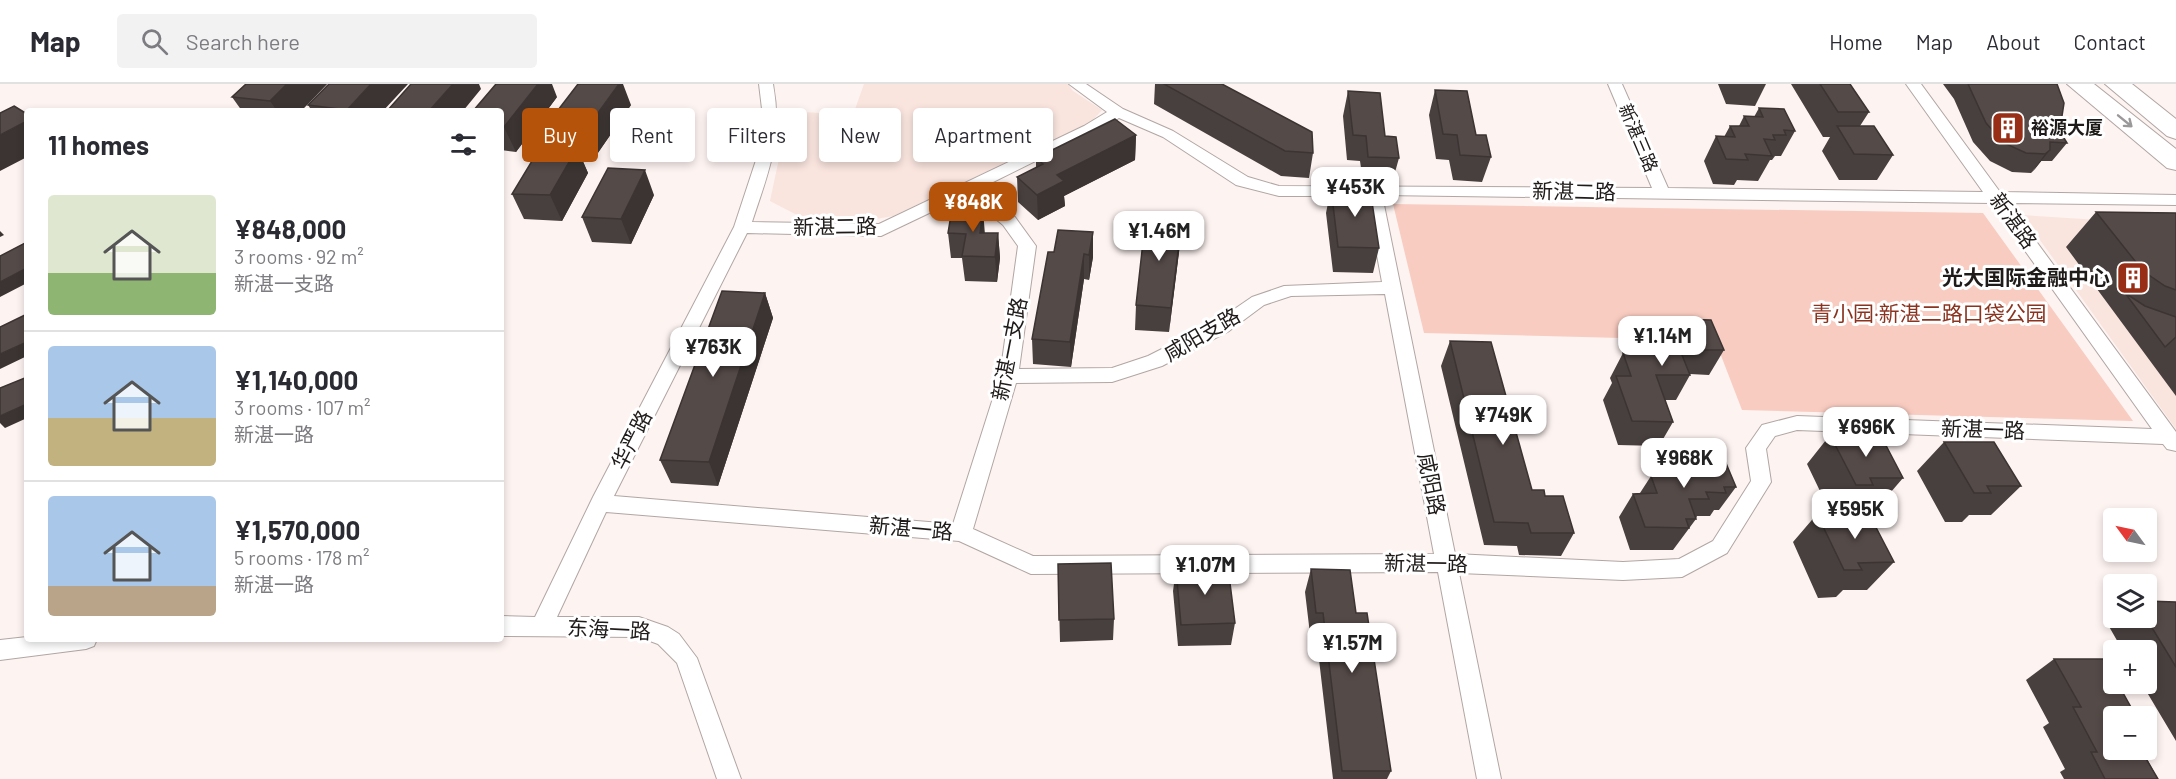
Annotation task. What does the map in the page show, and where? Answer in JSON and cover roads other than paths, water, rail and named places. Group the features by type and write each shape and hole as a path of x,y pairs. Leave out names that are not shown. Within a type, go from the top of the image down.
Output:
{"main road":[{"path":"2079,84 2176,162"},
{"path":"2117,84 2176,130"}],"street":[{"name":"华严路","path":"542,626 600,503 742,227 767,151 770,109 766,84"},
{"name":"新湛二路","path":"1076,84 1118,112 1168,134 1242,182 1279,192 1372,190 2176,200"},
{"name":"新湛三路","path":"1615,84 1662,193"},
{"name":"新湛路","path":"1913,84 2173,442"},
{"name":"新湛二路","path":"742,227 880,230 1089,129 1118,112"},
{"name":"新湛一支路","path":"961,533 1009,376 1027,246 1009,221 967,187"},
{"name":"咸阳路","path":"1372,190 1489,779"},
{"name":"咸阳支路","path":"1009,376 1112,375 1155,362 1223,326 1258,301 1290,290 1392,288"},
{"name":"新湛一路","path":"600,503 961,533 1031,565 1446,563 1623,571 1682,568 1720,547 1761,482 1756,448 1769,430 1797,423 2173,442"},
{"name":"东海一路","path":"504,626 639,627 661,632 675,642 686,657 729,779"},
{"path":"0,650 63,642"}],"place":[{"name":"裕源大厦","path":"2008,128"},
{"name":"光大国际金融中心","path":"2133,278"}],"park label":[{"name":"青小园·新湛二路口袋公园","path":"1929,314"}]}
